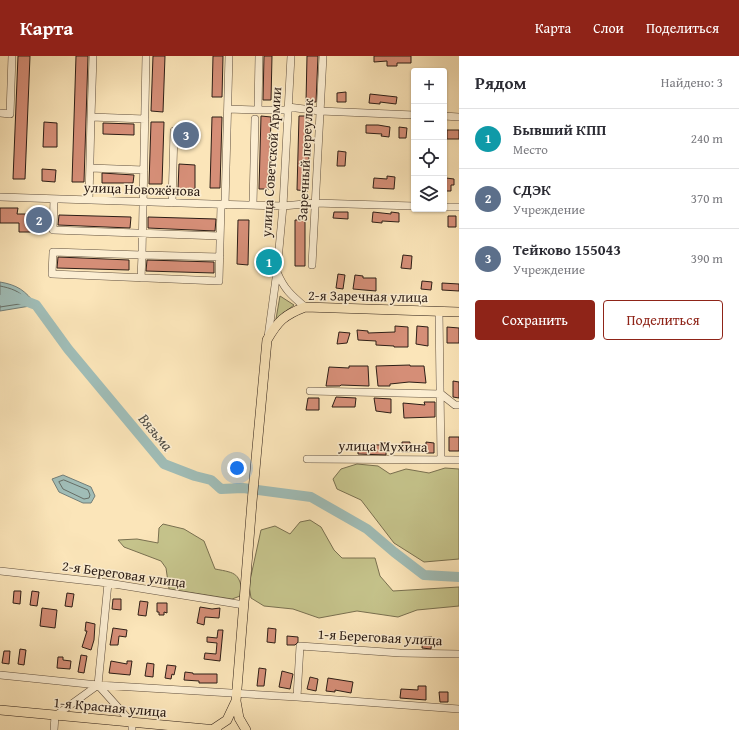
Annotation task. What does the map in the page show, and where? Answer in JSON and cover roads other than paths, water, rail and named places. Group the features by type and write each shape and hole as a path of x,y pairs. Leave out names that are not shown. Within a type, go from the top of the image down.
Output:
{"main road":[{"name":"2-я Заречная улица","path":"267,340 275,326 284,318 305,307 459,312"},
{"path":"246,730 239,718 237,698 252,502 267,340"},
{"path":"212,730 227,720 237,698"},
{"name":"1-я Красная улица","path":"0,710 132,726 217,730"}],"street":[{"path":"0,114 10,114 12,56"},
{"path":"89,200 94,56"},
{"path":"141,278 146,56"},
{"path":"220,257 53,252 52,274 219,281 220,257 220,236 228,109 229,56"},
{"path":"258,110 259,56"},
{"name":"улица Советской Армии","path":"267,340 277,271 283,206 292,56"},
{"name":"Заречный переулок","path":"312,265 323,56"},
{"path":"228,109 288,109 411,115"},
{"path":"447,116 459,117"},
{"path":"91,117 145,119"},
{"path":"253,205 256,119"},
{"path":"172,203 174,132"},
{"path":"90,168 144,170"},
{"name":"улица Новожёнова","path":"0,197 223,205 283,206 315,204 411,206"},
{"path":"54,199 53,230 220,236"},
{"path":"447,207 459,208"},
{"path":"277,271 282,284 288,292 305,307"},
{"path":"439,311 441,460"},
{"path":"310,391 441,394 455,405 459,405"},
{"name":"улица Мухина","path":"307,458 459,460"},
{"name":"2-я Береговая улица","path":"0,571 108,583 244,605"},
{"path":"108,583 98,685 132,726"},
{"name":"1-я Береговая улица","path":"297,697 300,646 400,653 459,654"},
{"path":"0,675 237,698 297,697 459,709"},
{"path":"54,730 55,716 98,685"}],"water":[{"path":"0,282 20,289 36,305 0,311"},
{"path":"63,475 91,487 95,496 91,503 83,503 59,492 52,479"}],"waterway":[{"name":"Вязьма","path":"0,300 15,297 36,305 68,349 164,464 195,476 211,480 221,489 243,488 311,497 367,529 424,575 459,577"}],"place":[{"name":"Тейково 155043","path":"186,135"},
{"name":"СДЭК","path":"39,220"},
{"name":"Бывший КПП","path":"269,262"}]}
